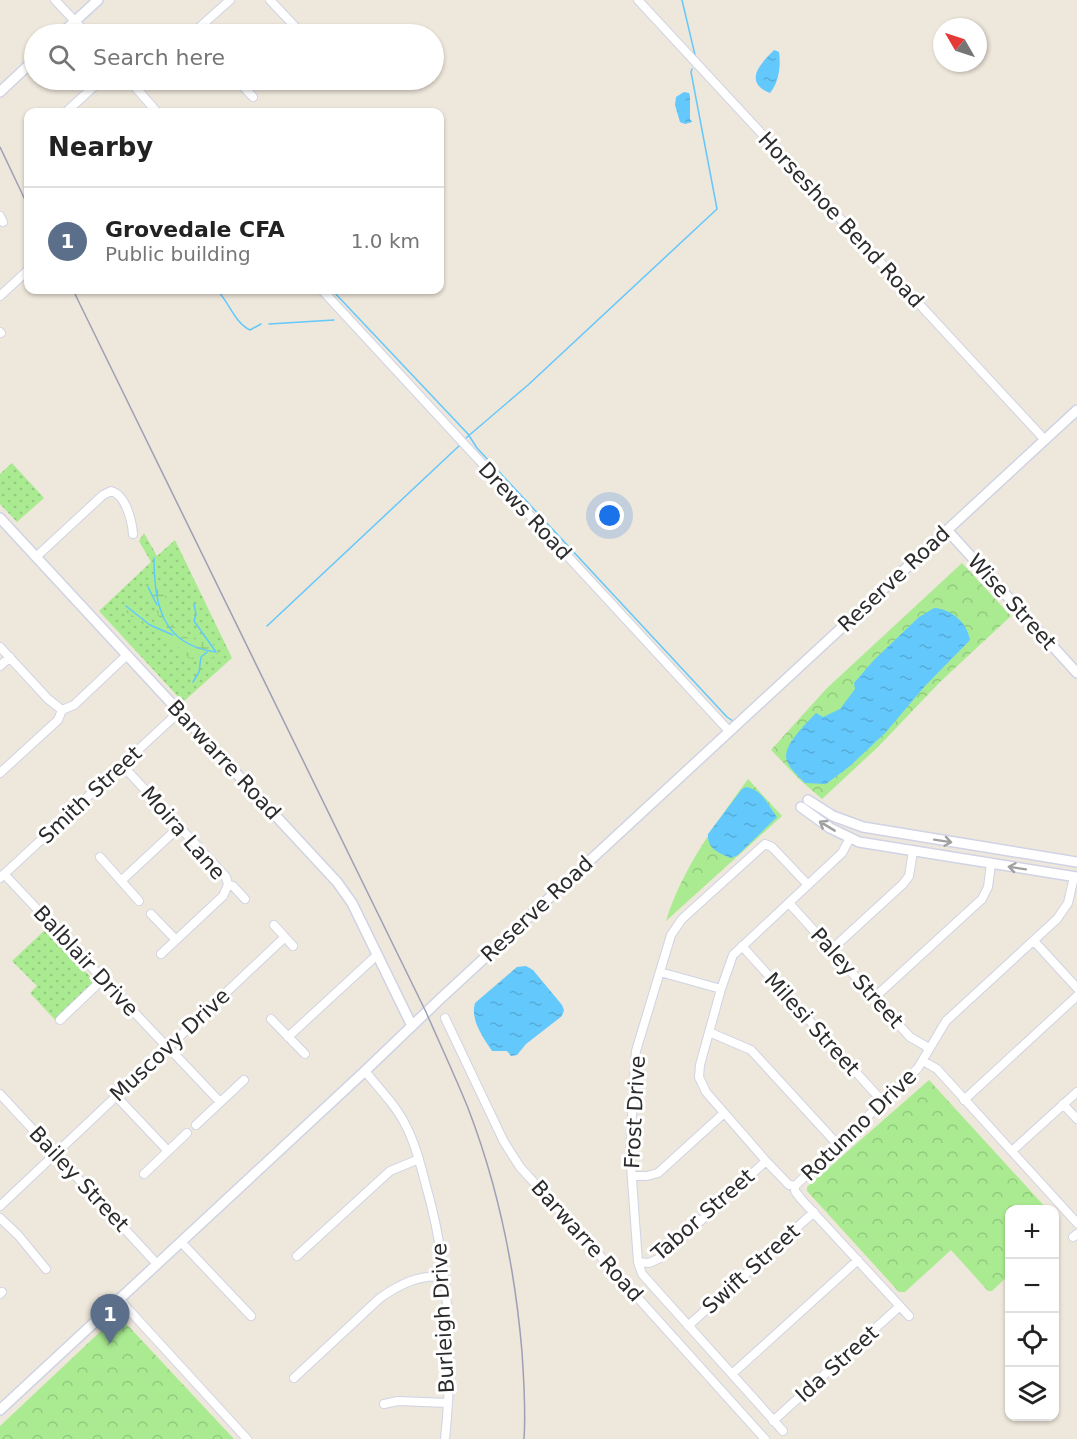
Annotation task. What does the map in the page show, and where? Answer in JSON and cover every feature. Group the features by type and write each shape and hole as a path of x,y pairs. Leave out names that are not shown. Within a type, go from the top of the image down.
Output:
{"street":[{"path":"56,0 78,24"},
{"path":"72,24 98,0"},
{"path":"205,24 230,0"},
{"path":"270,0 293,24"},
{"name":"Horseshoe Bend Road","path":"638,0 1045,440"},
{"path":"0,92 24,69"},
{"path":"70,108 90,90"},
{"path":"139,90 154,108"},
{"path":"246,90 253,97"},
{"path":"22,264 24,268"},
{"path":"0,296 24,276"},
{"name":"Drews Road","path":"326,294 729,731"},
{"name":"Reserve Road","path":"0,1410 1077,410"},
{"path":"36,557 111,491 116,492 121,498 130,518 133,534"},
{"name":"Barwarre Road","path":"0,518 337,882 352,903 412,1026"},
{"name":"Wise Street","path":"947,530 1077,673"},
{"path":"0,646 48,699 62,710"},
{"path":"0,773 58,720 62,710 74,705 127,655"},
{"path":"0,666 10,657"},
{"name":"Smith Street","path":"4,875 180,712"},
{"name":"Moira Lane","path":"122,765 226,877 228,885 233,886 245,899"},
{"path":"805,804 855,825 1077,862 1076,877 870,844 850,838 825,825 805,804"},
{"path":"795,1186 789,1185 723,1114 706,1092 699,1077 700,1065 731,958 842,853 855,825"},
{"path":"121,881 179,827"},
{"path":"831,950 909,876 916,836"},
{"name":"Frost Drive","path":"783,1431 642,1274 638,1262 630,1152 635,1057 672,932 677,924 761,846 766,844 772,847 808,885"},
{"path":"100,857 139,901"},
{"path":"875,997 982,899 988,887 992,864"},
{"name":"Balblair Drive","path":"0,865 4,875 220,1102"},
{"name":"Rotunno Drive","path":"909,1316 795,1191 795,1186 839,1146 923,1060 946,1021 1062,914 1070,898 1076,877"},
{"path":"160,954 223,896 228,885"},
{"name":"Paley Street","path":"789,903 910,1037 929,1048"},
{"path":"151,914 176,940"},
{"path":"274,925 293,946"},
{"name":"Muscovy Drive","path":"0,1206 285,937"},
{"path":"1034,941 1077,988"},
{"name":"Milesi Street","path":"742,946 883,1102"},
{"path":"288,1037 377,954"},
{"path":"660,972 721,989"},
{"path":"60,1020 103,979"},
{"path":"964,1100 1077,996"},
{"path":"271,1018 305,1054"},
{"name":"Barwarre Road","path":"445,1018 504,1142 520,1167 765,1439"},
{"path":"709,1032 751,1050 839,1146"},
{"path":"923,1060 937,1069 1077,1223"},
{"name":"Burleigh Drive","path":"365,1071 398,1111 406,1125 419,1159 440,1239 448,1335 448,1403 445,1439"},
{"path":"196,1125 244,1080"},
{"path":"1012,1151 1077,1092"},
{"name":"Bailey Street","path":"0,1094 157,1264"},
{"path":"116,1096 168,1151"},
{"path":"1064,1104 1077,1119"},
{"path":"632,1176 658,1173 723,1114"},
{"path":"144,1174 187,1133"},
{"path":"297,1256 390,1171 419,1159"},
{"name":"Tabor Street","path":"638,1262 649,1263 660,1258 766,1161"},
{"name":"Swift Street","path":"688,1326 814,1212"},
{"path":"0,1218 18,1235 46,1269"},
{"path":"182,1242 251,1316"},
{"path":"732,1374 858,1260"},
{"path":"294,1377 380,1298 393,1289 424,1277 444,1277"},
{"path":"120,1299 247,1439"},
{"name":"Ida Street","path":"773,1421 900,1306"},
{"path":"384,1404 398,1401 448,1403"}],"green space":[{"path":"12,463 44,498 17,522 0,504 0,474"},
{"path":"144,533 157,556 175,540 232,658 183,702 99,611 151,562 139,541"},
{"path":"962,563 1011,616 940,682 878,747 822,799 771,750 826,689"},
{"path":"158,579 163,588 167,611 173,625 192,640 206,636 211,641 218,653 209,661 198,661 187,656 169,639 133,618 123,608 126,603 131,605 161,625 161,620 145,590 146,580"},
{"path":"748,779 782,816 666,921 691,865 712,830"},
{"path":"46,929 97,984 58,1023 30,993 37,986 12,961"},
{"path":"929,1080 1043,1205 1005,1205 1005,1279 992,1291 988,1291 951,1250 905,1292 899,1292 807,1191 807,1187"},
{"path":"118,1315 234,1439 0,1439 0,1426"}],"water":[{"path":"774,50 779,52 779,68 777,79 770,93 757,84 756,78 759,67"},
{"path":"684,92 689,93 690,96 692,122 685,124 680,122 675,105 676,97"},
{"path":"934,608 952,614 962,622 970,640 925,686 886,732 850,766 826,784 805,783 792,770 787,761 788,749 796,735 816,713 823,717 840,709 855,689 854,683 873,661 919,617"},
{"path":"746,787 761,795 777,817 738,855 731,858 712,847 708,834 742,789"},
{"path":"526,966 533,970 562,1005 564,1010 562,1016 526,1044 517,1055 511,1056 507,1051 492,1051 476,1022 475,1003 517,967"}],"waterway":[{"path":"682,0 695,55"},
{"path":"466,438 528,385 717,209 692,69"},
{"path":"220,294 244,326 250,330 261,324"},
{"path":"336,294 733,721"},
{"path":"269,324 334,320"},
{"path":"267,626 460,445"},
{"path":"154,558 156,592 165,620 173,632 184,641 198,648 216,652"},
{"path":"148,587 157,605"},
{"path":"194,604 196,614 194,621 216,652"},
{"path":"126,606 150,625 173,635"},
{"path":"193,682 199,672 201,657 207,652"}],"railway":[{"path":"0,147 24,198"},
{"path":"75,294 426,1012 468,1108 488,1167 510,1259 522,1352 524,1439"}],"place":[{"name":"Grovedale CFA","path":"110,1344"}]}
